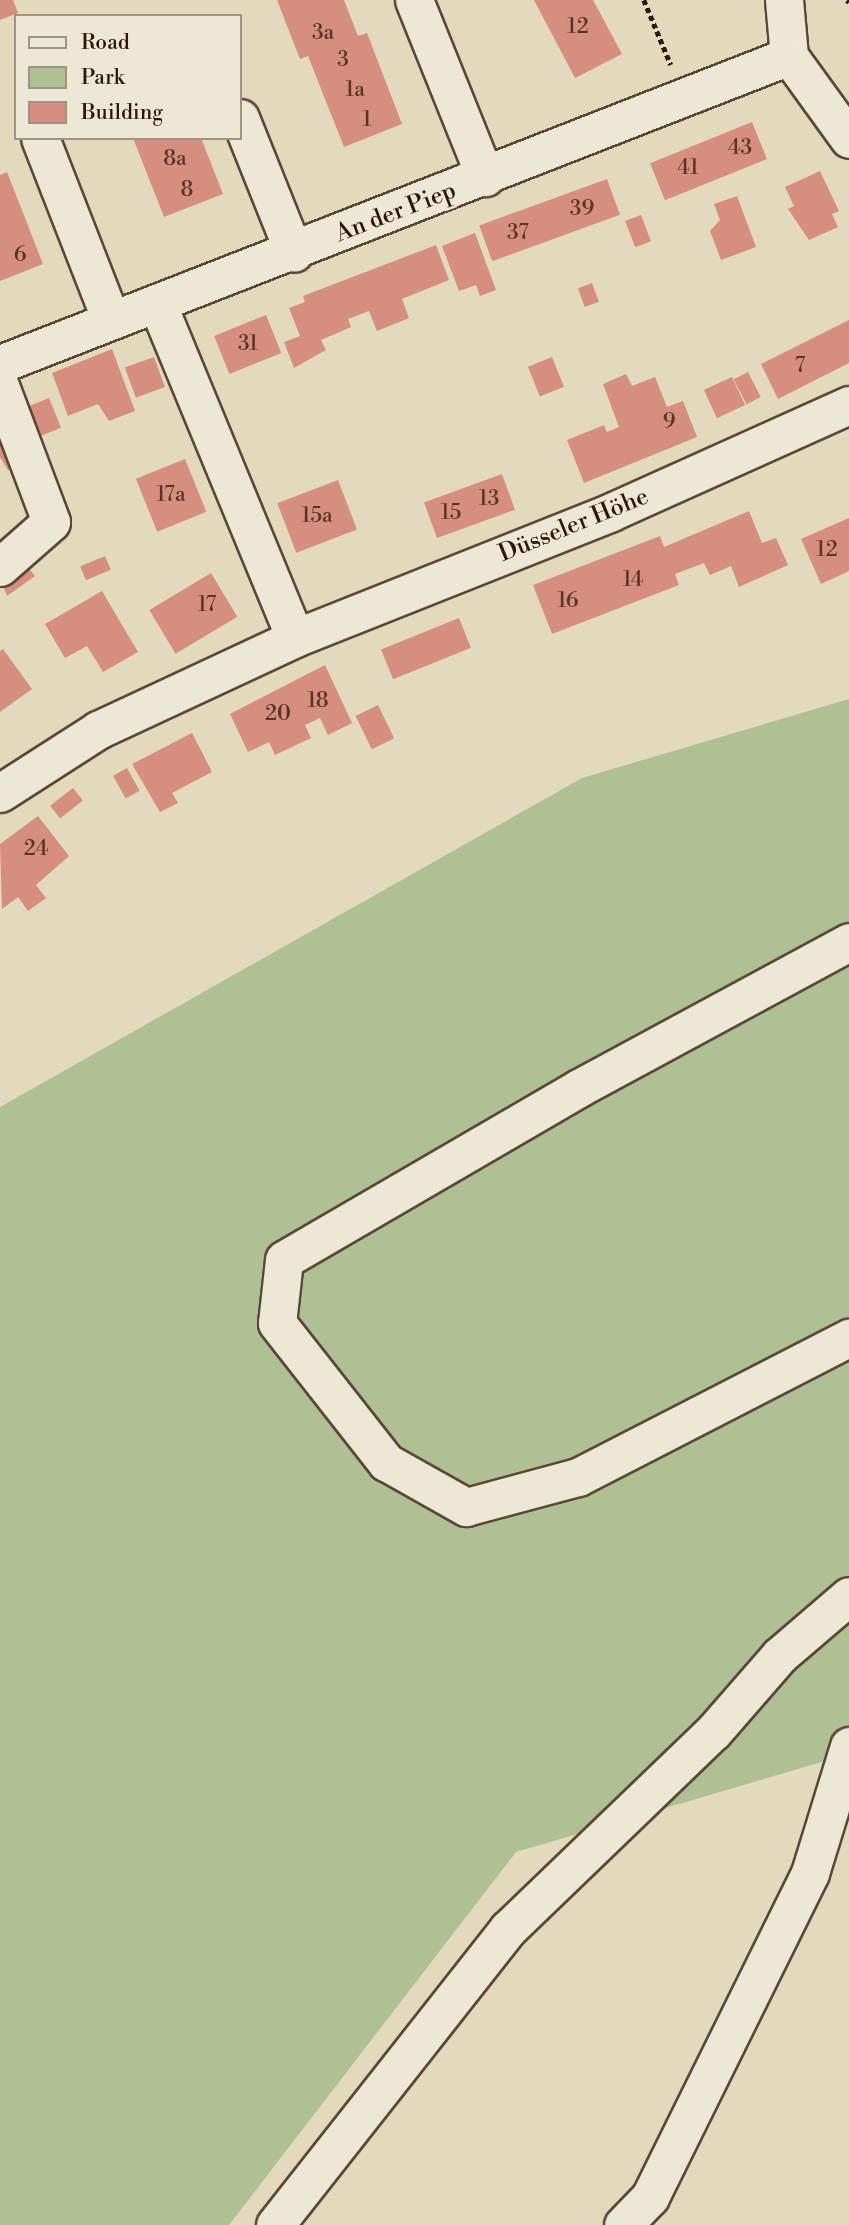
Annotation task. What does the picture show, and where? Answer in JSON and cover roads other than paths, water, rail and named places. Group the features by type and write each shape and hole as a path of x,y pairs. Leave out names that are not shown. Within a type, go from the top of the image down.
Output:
{"street":[{"path":"414,0 485,177"},
{"path":"784,0 789,56 849,139"},
{"name":"An der Piep","path":"0,364 294,253 789,56"},
{"path":"242,123 294,253"},
{"path":"41,140 111,320"},
{"path":"158,303 295,638"},
{"path":"0,386 51,522 0,567"},
{"name":"Düsseler Höhe","path":"0,793 97,730 295,638 611,512 849,405"},
{"path":"849,943 579,1088 284,1260 277,1323 386,1462 466,1507 578,1478 849,1338"},
{"path":"275,2225 508,1928 713,1732 779,1656 849,1595"},
{"path":"623,2225 650,2197 810,1873 849,1746"}]}
